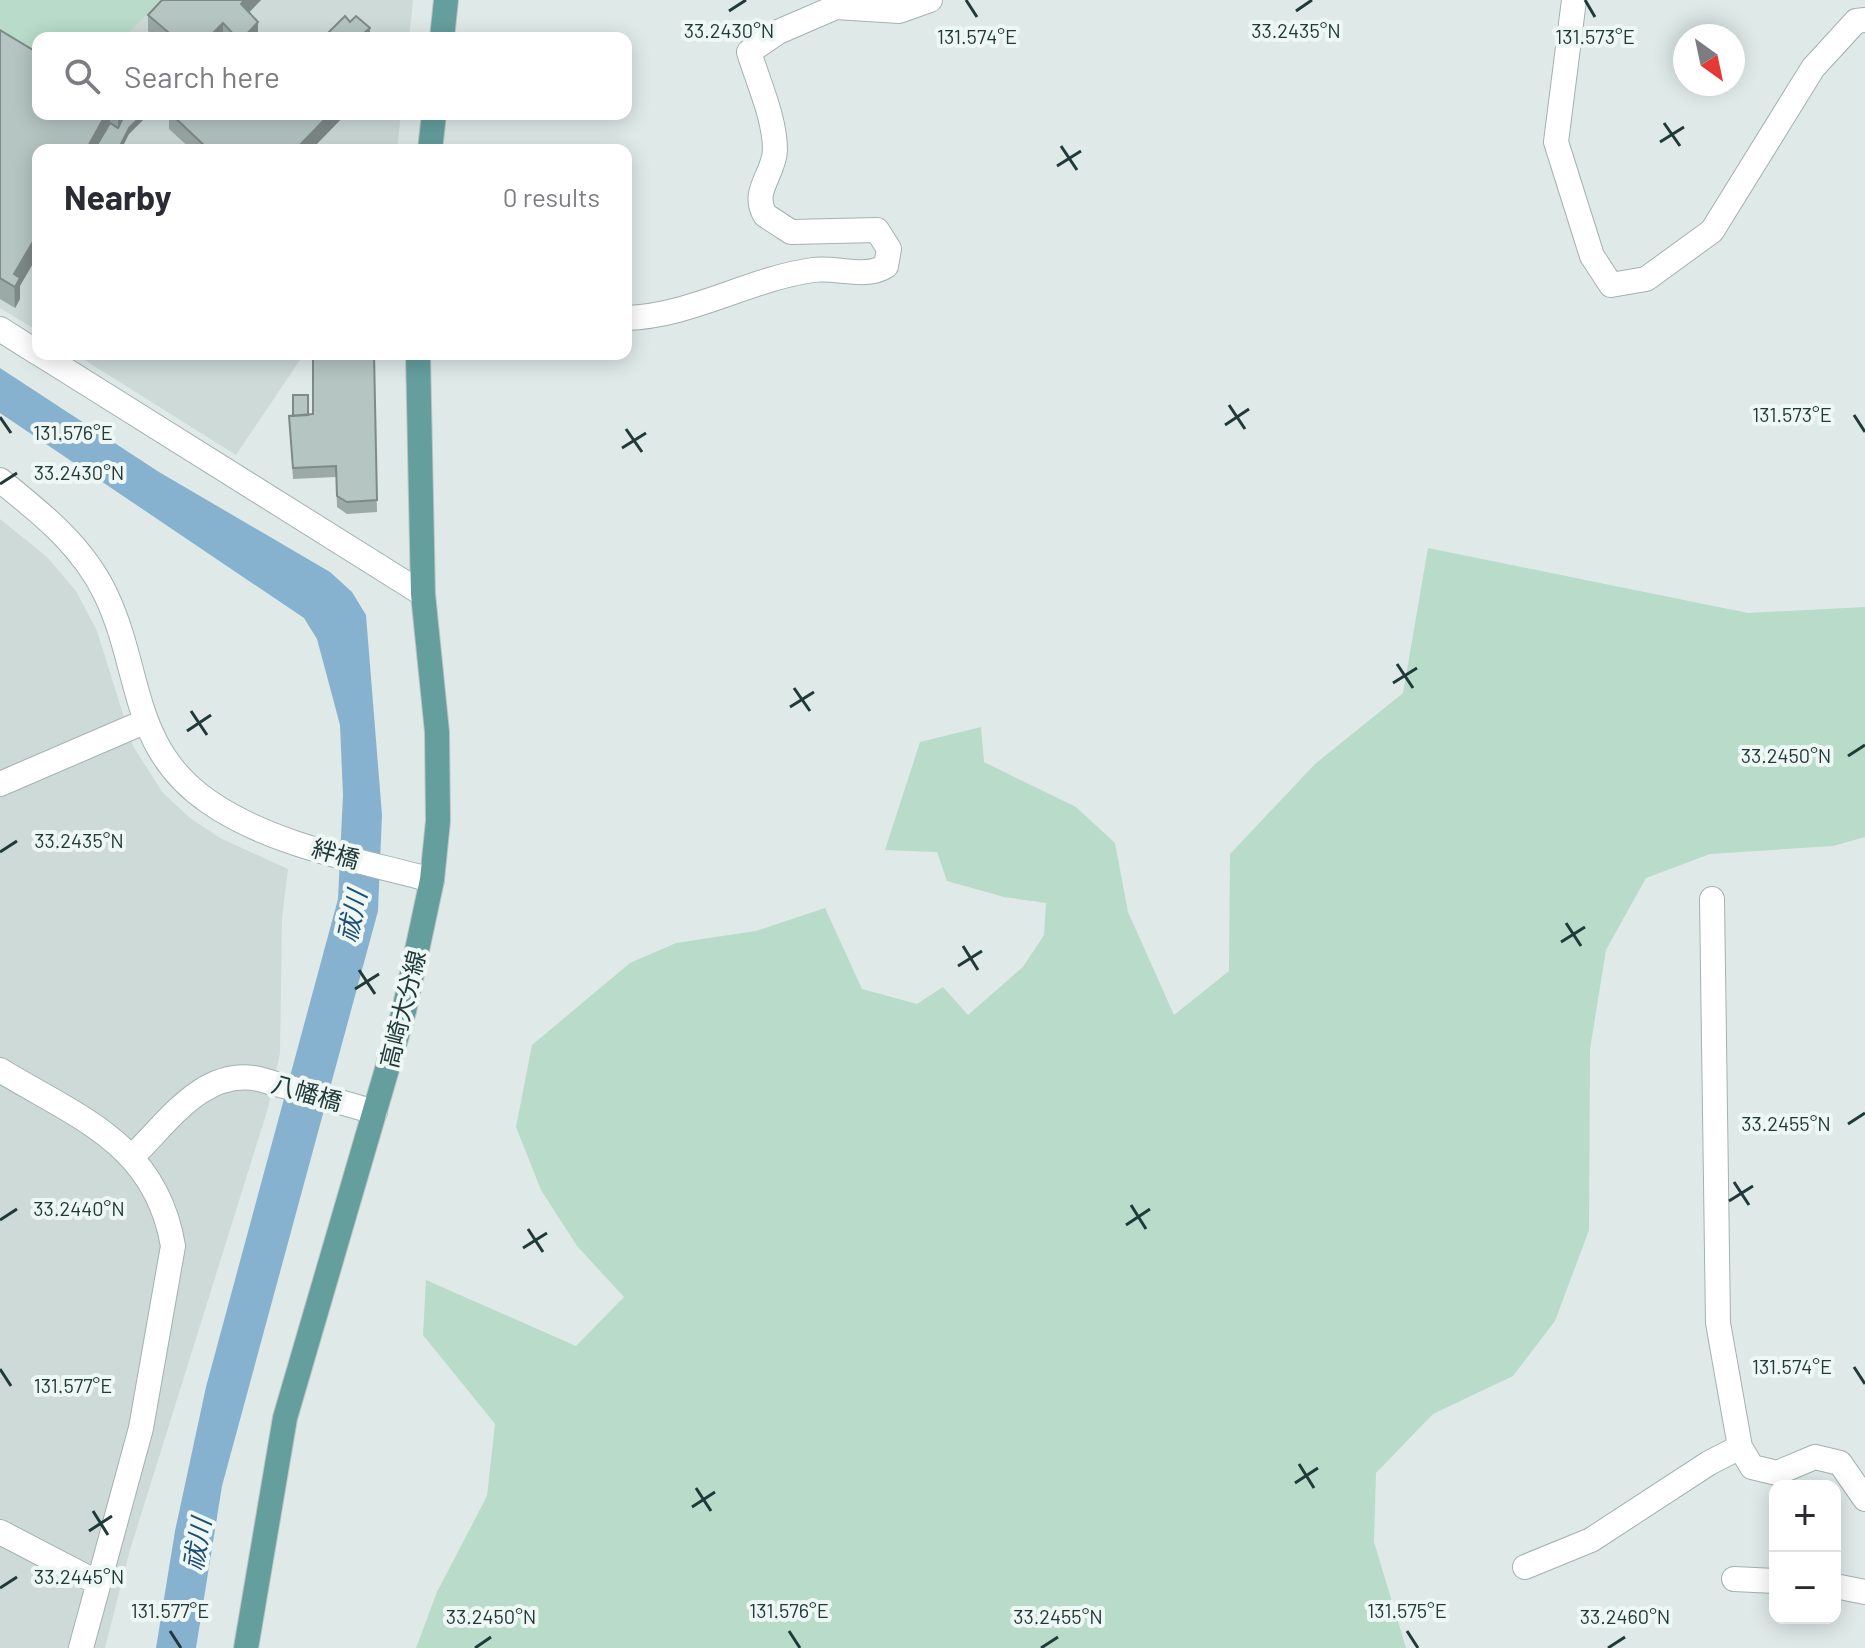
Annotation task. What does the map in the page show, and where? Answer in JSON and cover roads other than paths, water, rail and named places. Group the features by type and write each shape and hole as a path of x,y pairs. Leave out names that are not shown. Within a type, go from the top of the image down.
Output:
{"main road":[{"path":"443,32 446,0"},
{"path":"431,144 433,120"},
{"name":"高崎大分線","path":"246,1648 285,1418 365,1109 404,1011 432,880 438,821 437,732 423,594 418,360"}],"street":[{"path":"632,317 670,313 812,270 876,272 886,266 889,249 877,230 791,232 765,215 759,192 773,161 774,136 749,52 778,32 836,7 899,11 930,0"},
{"path":"1574,0 1556,142 1592,256 1611,285 1646,279 1712,231 1813,68 1856,21 1865,20"},
{"path":"0,329 32,349"},
{"path":"50,360 423,594"},
{"name":"絆橋","path":"0,480 76,547 106,594 144,722 157,749 206,801 244,824 276,836 432,880"},
{"path":"0,784 144,722"},
{"path":"1712,899 1718,1323 1740,1447 1752,1467 1777,1473 1815,1457 1840,1463 1865,1499"},
{"path":"0,1070 112,1137 133,1156 159,1198 169,1221 173,1246 141,1428 81,1648"},
{"name":"八幡橋","path":"133,1156 213,1082 244,1075 365,1109"},
{"path":"1525,1567 1591,1540 1709,1463 1740,1447"},
{"path":"0,1532 98,1583"},
{"path":"1734,1579 1769,1581"},
{"path":"1841,1587 1865,1592"}],"water":[{"name":"祓川","path":"0,368 159,472 330,572 352,592 366,615 382,815 378,911 222,1486 196,1648 156,1648 175,1531 206,1387 338,899 343,795 340,725 317,639 304,618 0,413"}]}
